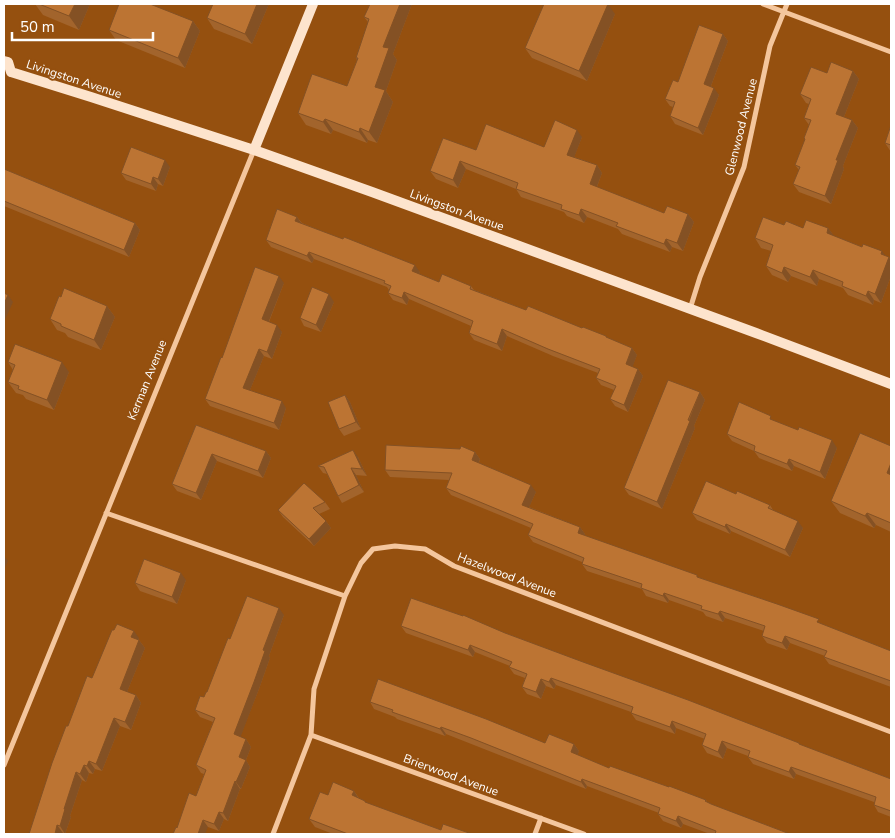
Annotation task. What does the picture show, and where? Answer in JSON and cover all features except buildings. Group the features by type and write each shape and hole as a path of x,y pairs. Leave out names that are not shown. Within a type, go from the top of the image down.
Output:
{"main road":[{"name":"Kerman Avenue","path":"254,150 313,4"},
{"name":"Livingston Avenue","path":"4,61 8,62 7,74 91,97 254,150 891,384"}],"street":[{"path":"763,4 891,52"},
{"name":"Glenwood Avenue","path":"690,310 700,277 744,167 770,46 786,4"},
{"name":"Kerman Avenue","path":"4,765 254,150"},
{"path":"106,513 345,596 314,689 311,734 273,834"},
{"name":"Hazelwood Avenue","path":"345,596 361,563 373,549 395,546 425,549 454,566 891,732"},
{"name":"Brierwood Avenue","path":"311,734 584,834"},
{"path":"535,834 541,818"}]}
